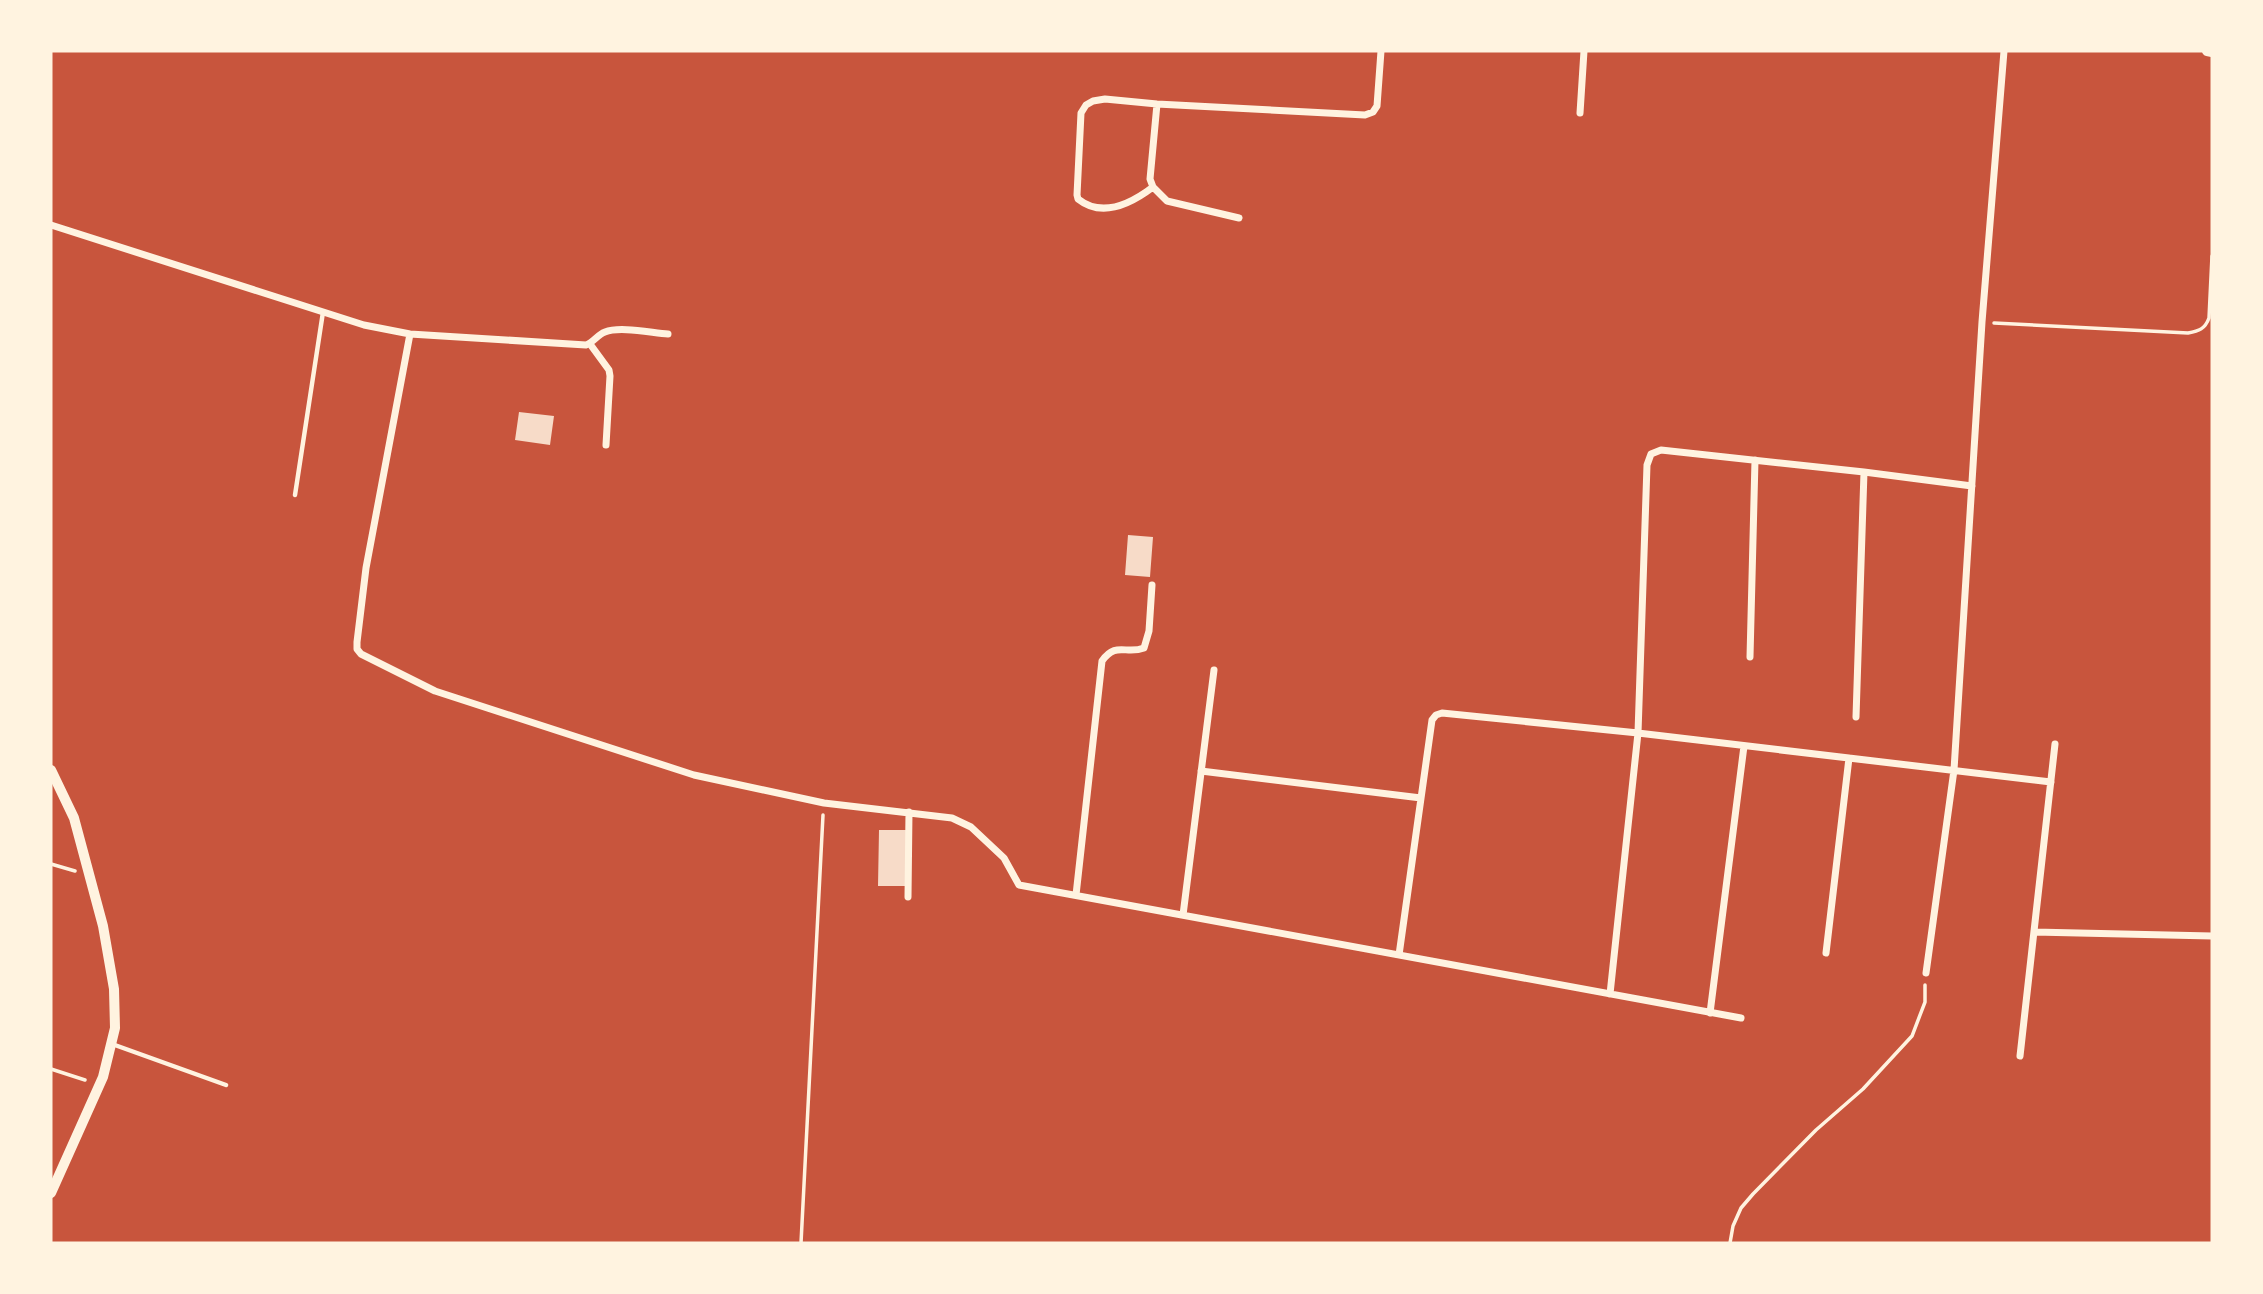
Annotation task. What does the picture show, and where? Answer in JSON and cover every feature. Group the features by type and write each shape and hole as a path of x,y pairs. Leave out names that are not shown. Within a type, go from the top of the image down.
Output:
{"street":[{"path":"1153,187 1133,202 1113,208 1094,207 1083,203 1077,195 1081,113 1086,104 1105,99 1365,115 1373,112 1377,106 1381,51"},
{"path":"1580,113 1584,51"},
{"path":"1926,973 1954,770 1982,322 2004,51"},
{"path":"1157,104 1150,179 1153,187 1167,201 1239,218"},
{"path":"51,225 364,325 410,334 590,344 605,332 618,330 668,334"},
{"path":"410,334 366,568 357,642 360,654 435,691 694,775 824,803 951,818 971,827 1004,858 1019,885 1741,1018"},
{"path":"590,344 609,370 610,376 606,445"},
{"path":"1610,994 1637,733 1647,466 1651,454 1661,450 1972,486"},
{"path":"1750,657 1755,460"},
{"path":"1856,717 1864,472"},
{"path":"1076,895 1102,661 1108,652 1115,649 1137,651 1144,648 1149,631 1152,586"},
{"path":"1183,915 1214,670"},
{"path":"1399,955 1432,720 1442,713 2051,782"},
{"path":"2020,1056 2056,744"},
{"path":"1710,1013 1744,746"},
{"path":"1826,953 1849,758"},
{"path":"51,770 74,818 103,926 114,989 115,1028 100,1084 51,1193"},
{"path":"1201,771 1421,798"},
{"path":"908,897 909,812"},
{"path":"2035,932 2212,936"}],"lane":[{"path":"295,495 323,311"},
{"path":"111,1044 226,1084"}],"path":[{"path":"1982,322 2188,333 2199,331 2206,326 2209,318 2212,256"},
{"path":"801,1243 824,803"},
{"path":"51,864 88,872"},
{"path":"1730,1243 1733,1226 1741,1208 1753,1194 1816,1130 1863,1089 1912,1035 1925,1002 1926,973"},
{"path":"51,1069 100,1084"}],"building":[{"path":"519,412 554,416 550,445 515,440"},
{"path":"1128,535 1153,537 1150,577 1125,575"},
{"path":"879,830 907,830 906,886 878,886"}]}
